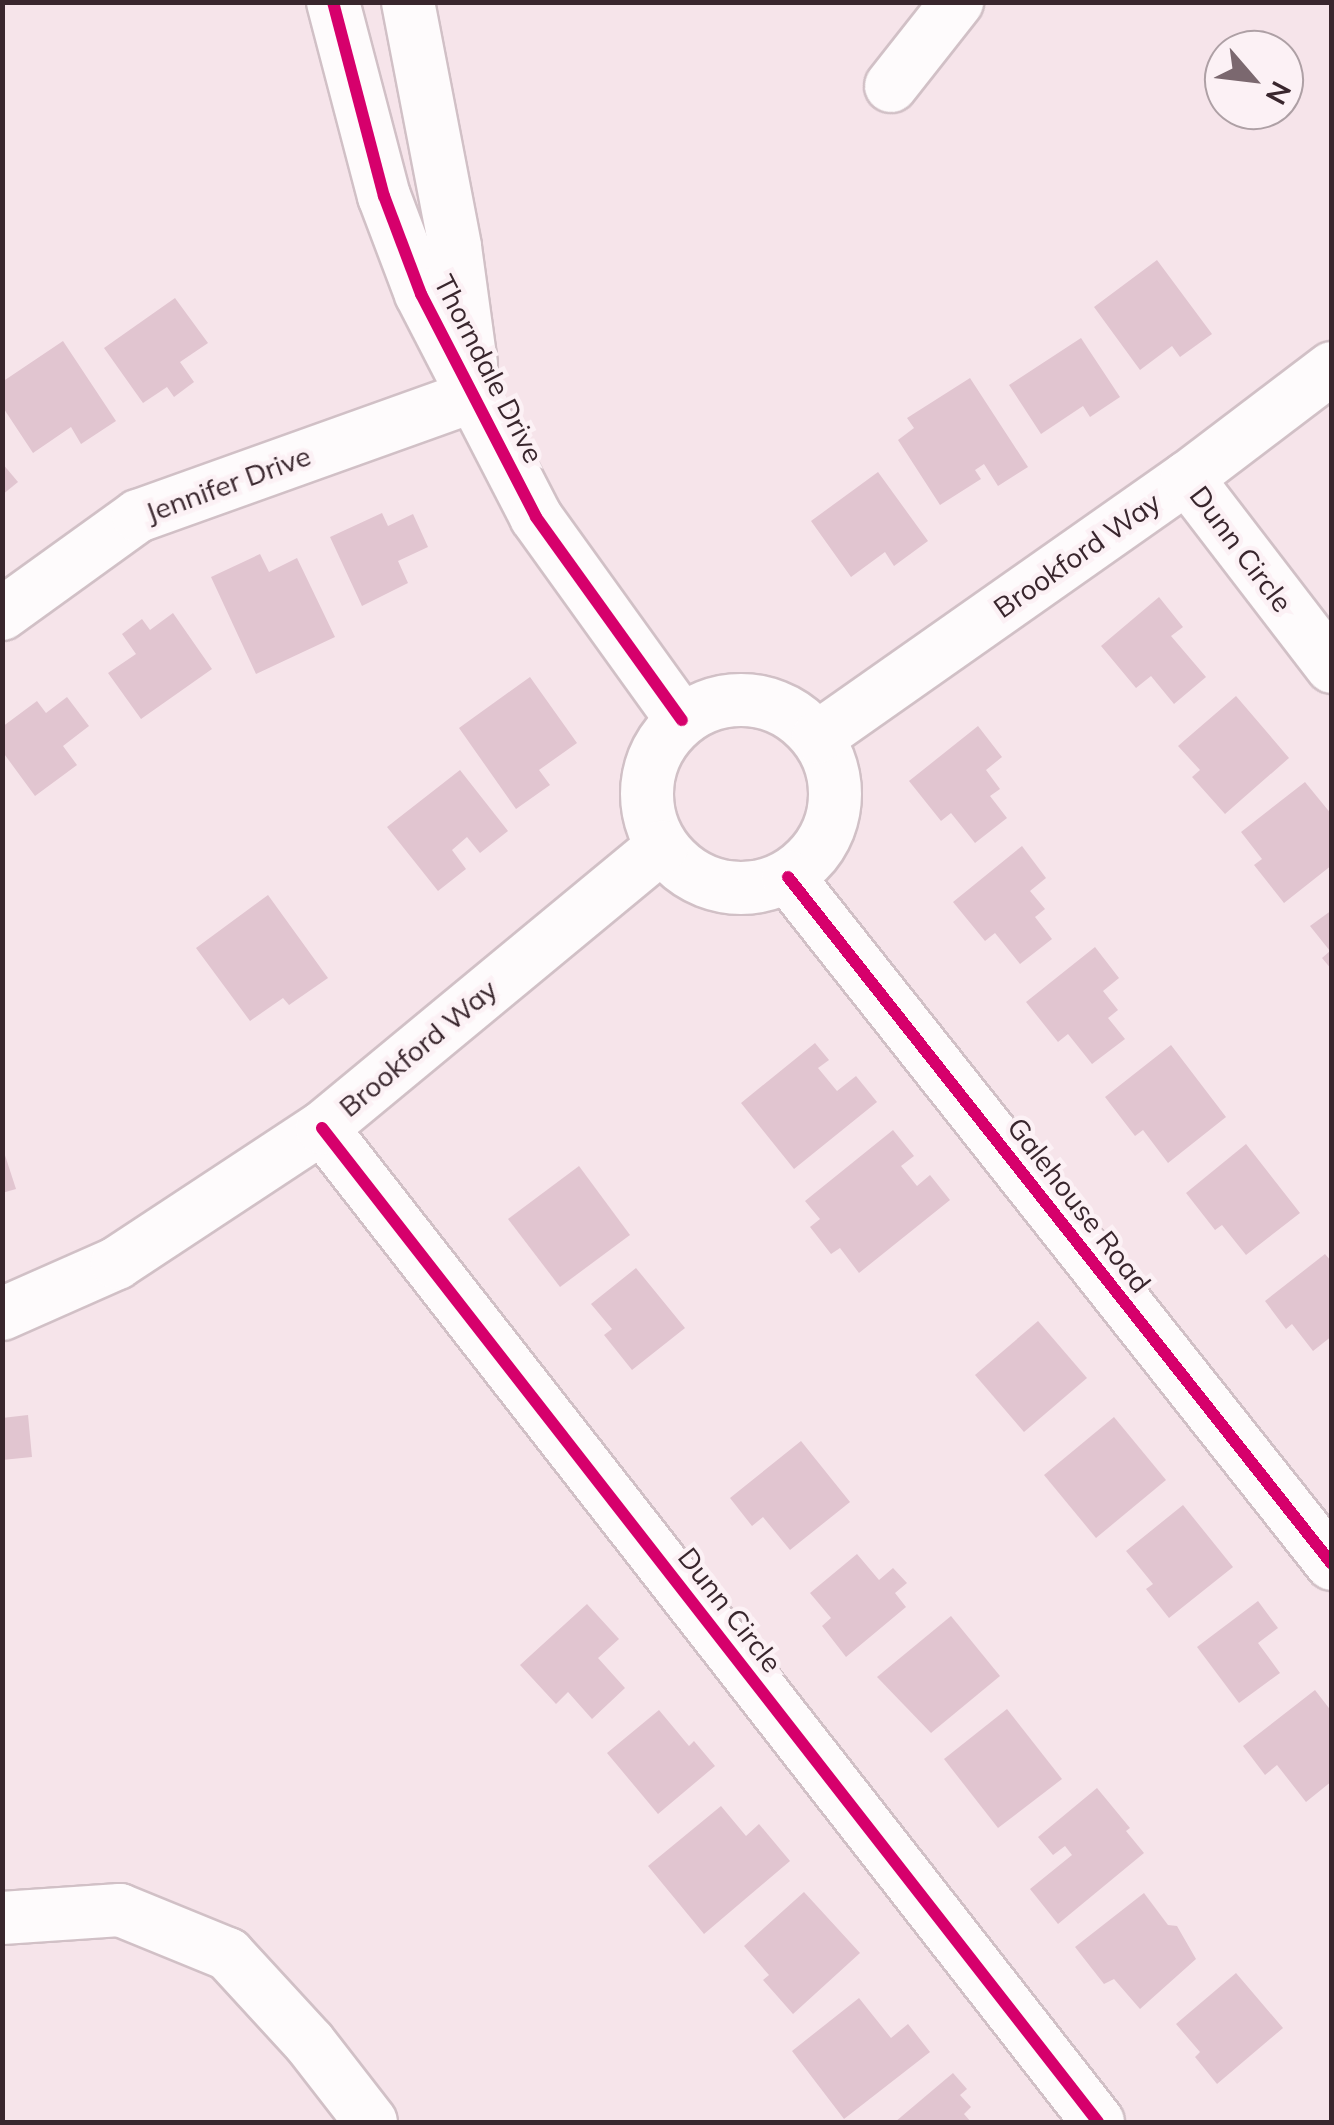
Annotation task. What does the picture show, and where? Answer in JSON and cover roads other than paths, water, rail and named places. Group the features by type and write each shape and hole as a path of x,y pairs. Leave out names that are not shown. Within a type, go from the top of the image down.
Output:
{"street":[{"name":"Thorndale Drive","path":"333,2 384,196 421,294 536,516 682,720"},
{"name":"Thorndale Drive","path":"408,2 455,247 476,395"},
{"path":"892,86 956,2"},
{"name":"Brookford Way","path":"818,737 1187,478 1332,368"},
{"name":"Jennifer Drive","path":"2,614 138,516 476,395"},
{"name":"Dunn Circle","path":"1187,478 1332,667"},
{"path":"739,698 783,709 818,737 837,787 826,839 788,877 755,889 719,887 688,872 662,847 646,803 654,757 682,720 709,705 739,698"},
{"name":"Brookford Way","path":"2,1314 117,1263 322,1128 662,847"},
{"name":"Galehouse Road","path":"788,877 1332,1564"},
{"name":"Dunn Circle","path":"322,1128 1098,2122"},
{"path":"2,1918 120,1910 228,1954 309,2042 371,2122"}]}
